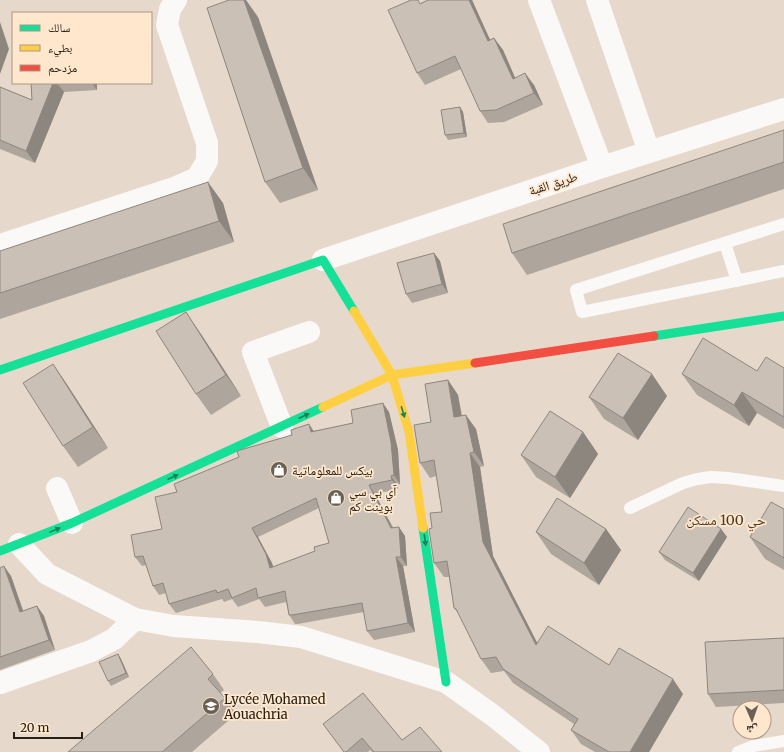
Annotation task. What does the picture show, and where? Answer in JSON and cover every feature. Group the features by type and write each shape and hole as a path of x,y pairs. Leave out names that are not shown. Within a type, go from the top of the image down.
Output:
{"street":[{"path":"0,245 174,188 197,178 207,161 207,143 167,25 170,9 176,0"},
{"path":"539,0 602,167"},
{"path":"597,0 649,152"},
{"name":"طريق القبة","path":"323,260 602,167 784,109"},
{"path":"0,370 323,260 392,375 409,432 446,682"},
{"path":"9,548 72,523 392,375 784,316"},
{"path":"282,427 252,352 309,332"},
{"path":"57,488 72,523"},
{"path":"9,548 46,574 135,619 174,626 301,637 446,682 491,714 540,752"},
{"path":"0,683 90,651 114,639 135,619"}],"lane":[{"path":"784,224 576,290 582,312 784,272"},
{"path":"725,243 737,281"},
{"path":"630,508 683,483 697,479 728,478 784,486"},
{"path":"738,752 753,746 784,741"}],"building":[{"path":"229,0 244,0 303,168 265,182 207,8"},
{"path":"411,0 418,0 420,4 428,0 469,0 488,41 494,38 513,79 525,73 534,93 496,110 480,111 455,56 417,73 388,10"},
{"path":"31,84 53,84 26,151 0,140 0,87 32,100"},
{"path":"460,107 464,133 445,135 441,110"},
{"path":"784,130 784,162 512,253 503,224"},
{"path":"208,182 219,221 0,293 0,251"},
{"path":"434,253 442,284 406,294 397,263"},
{"path":"186,312 226,375 196,394 156,331"},
{"path":"703,338 757,371 766,357 784,368 784,417 742,392 734,405 682,374"},
{"path":"618,353 652,374 623,418 589,397"},
{"path":"53,364 93,427 63,446 23,383"},
{"path":"448,380 454,417 466,415 474,452 470,453 483,542 536,645 548,626 609,665 619,648 673,679 630,752 609,752 571,730 578,719 503,669 496,657 481,659 456,609 454,608 447,561 434,563 429,529 432,528 430,513 442,512 434,460 420,463 414,425 431,422 425,384"},
{"path":"383,403 391,442 394,475 391,476 392,480 369,485 391,528 399,527 401,557 396,557 408,623 367,631 362,603 289,615 285,591 258,598 256,588 232,598 228,589 217,593 216,590 169,604 163,583 153,586 143,556 135,557 131,535 162,529 155,497 177,492 174,484 239,457 237,451 292,435 291,430 309,424 311,432 353,423 351,410","holes":["316,498 329,543 314,547 315,551 270,568 266,554 252,528"]},
{"path":"550,411 583,432 555,477 521,455"},
{"path":"557,498 606,529 584,563 536,532"},
{"path":"771,502 784,509 784,558 750,537"},
{"path":"688,507 721,529 693,573 659,552"},
{"path":"4,566 20,612 37,606 49,640 0,657 0,568"},
{"path":"784,638 784,690 708,694 705,642"},
{"path":"191,647 213,674 208,679 225,698 162,752 68,752"},
{"path":"118,654 126,673 108,681 99,662"},
{"path":"363,693 402,740 420,727 442,752 374,752 362,738 346,752 344,752 323,724"}],"traffic: fast":[{"path":"0,370 323,260 354,311"},
{"path":"654,336 784,316"},
{"path":"0,551 72,523 323,407"},
{"path":"423,528 446,682"}],"traffic: slow":[{"path":"354,311 392,375 475,363"},
{"path":"323,407 392,375 409,432 423,528"}],"traffic: jam":[{"path":"475,363 654,336"}],"place":[{"name":"بيكس للمعلوماتية","path":"279,470"},
{"name":"آي بي سي بوينت كم","path":"336,498"},
{"name":"Lycée Mohamed Aouachria","path":"211,706"}],"district":[{"name":"حي 100 مسكن","path":"726,520"}]}
